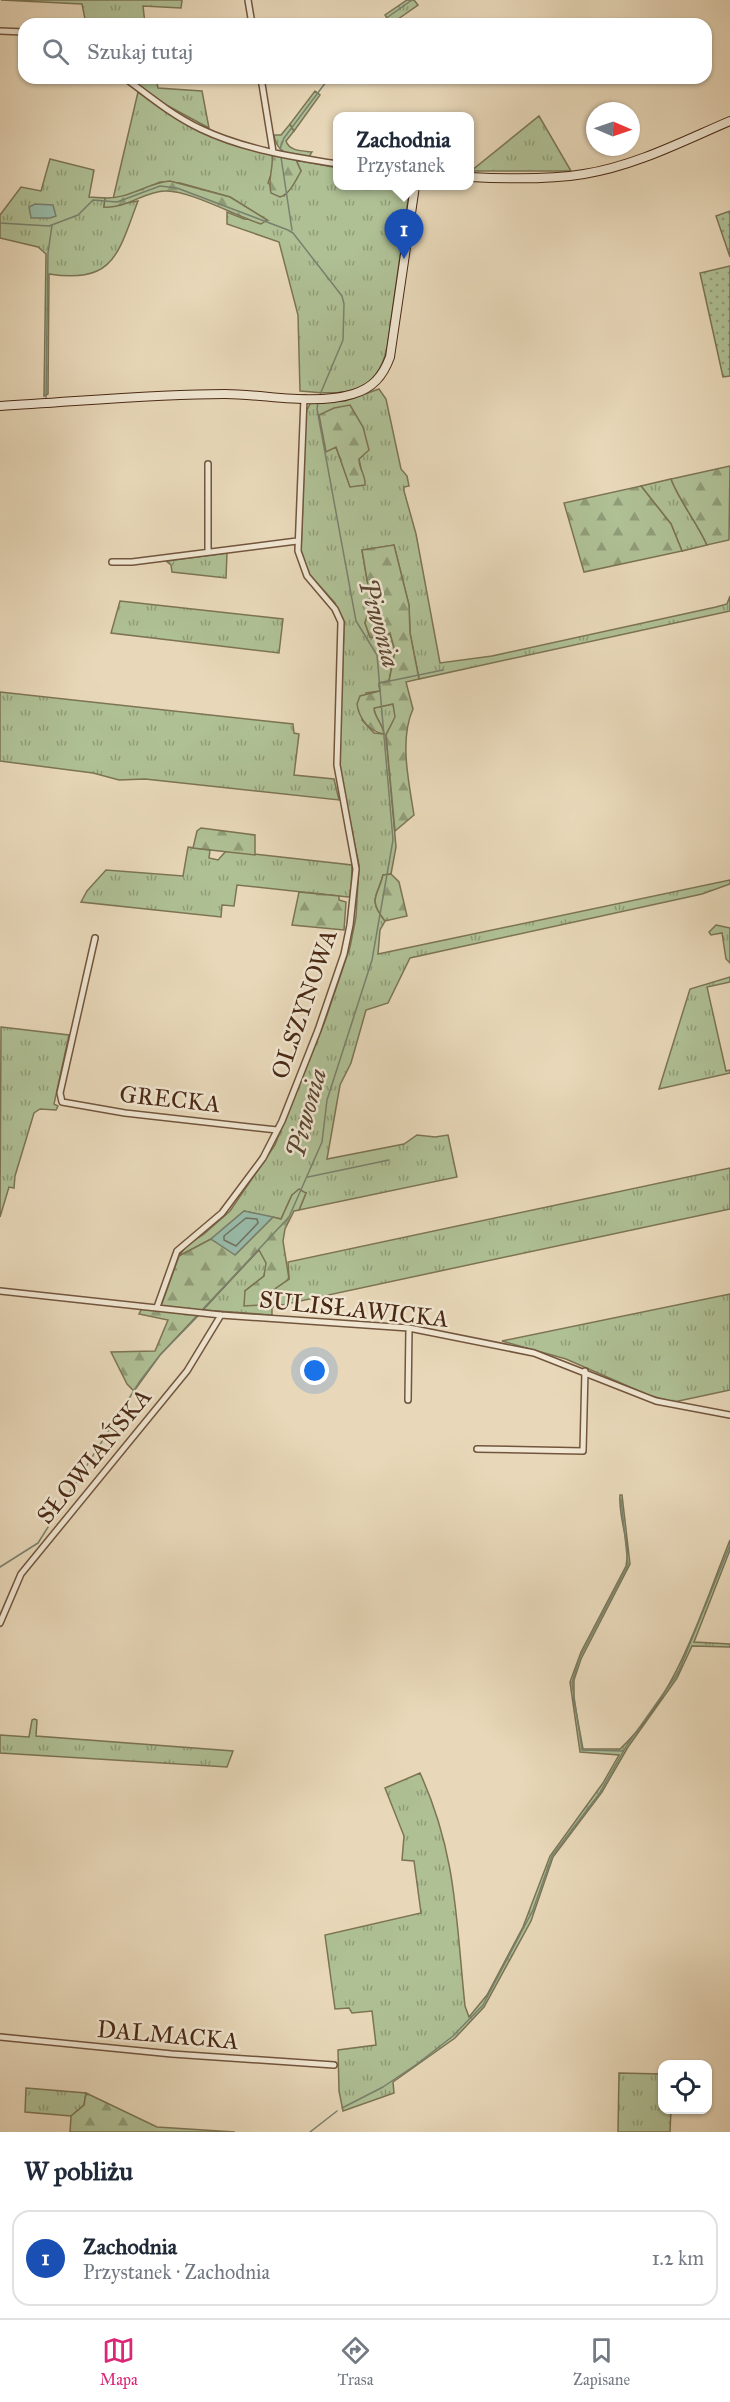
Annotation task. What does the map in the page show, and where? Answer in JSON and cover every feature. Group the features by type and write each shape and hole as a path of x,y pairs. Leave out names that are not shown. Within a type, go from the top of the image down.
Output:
{"street":[{"path":"248,0 251,18"},
{"path":"0,31 18,32"},
{"path":"134,84 199,129 232,142 333,163"},
{"path":"262,84 273,152"},
{"path":"474,177 549,177 602,170 640,159 730,120"},
{"path":"0,406 222,394 319,398 343,396 363,390 378,380 387,367 393,344 414,190"},
{"name":"OLSZYNOWA","path":"157,1307 177,1251 215,1220 234,1200 255,1172 277,1130 339,969 350,925 356,876 354,853 336,765 341,622 335,609 303,568 297,541 304,398"},
{"path":"207,551 208,464"},
{"path":"112,562 297,541"},
{"name":"GRECKA","path":"95,938 60,1093 61,1099 68,1104 104,1110 277,1130"},
{"name":"SULISŁAWICKA","path":"0,1291 221,1315 409,1328 519,1349 585,1371 656,1401 730,1415"},
{"name":"SŁOWIAŃSKA","path":"0,1623 21,1574 187,1371 221,1315"},
{"path":"408,1400 409,1328"},
{"path":"477,1449 583,1451 585,1371"},
{"name":"DALMACKA","path":"0,2037 172,2054 334,2065"}],"green space":[{"path":"1,0 182,0 181,8 143,6 144,18 85,18 82,4"},
{"path":"407,0 414,0 418,5 400,18 387,18 385,15"},
{"path":"137,84 157,84 158,88 202,91 209,128 168,106"},
{"path":"315,91 320,95 294,131 290,124"},
{"path":"138,92 169,113 218,138 272,154 274,166 268,183 284,196 301,171 296,160 333,167 333,190 409,190 387,348 375,376 366,384 344,392 300,391 298,315 279,242 227,224 227,212 244,219 267,220 230,197 180,183 160,182 129,196 113,199"},
{"path":"539,116 571,171 474,171 474,169"},
{"path":"290,124 294,131 286,141 296,150 312,152 309,157 286,152 278,146 274,135 281,135"},
{"path":"272,154 296,160 301,171 290,190 280,197 271,193 270,188"},
{"path":"50,159 94,170 89,197 105,198 104,207 138,201 125,236 111,261 101,269 88,274 71,276 49,274 48,394 44,396 46,254 38,247 0,238 0,215 21,187 41,191"},
{"path":"170,181 230,197 267,220 261,224 199,199 165,191 120,205 104,207 105,198 122,196"},
{"path":"730,211 730,257 716,216"},
{"path":"730,266 730,376 723,377 700,273"},
{"path":"379,389 386,399 401,469 407,476 409,486 404,487 404,491 416,534 440,663 492,656 716,607 727,604 730,596 730,611 419,679 410,633 409,605 394,545 362,550 371,603 365,623 370,637 390,633 395,651 389,681 379,685 380,691 366,693 362,720 374,733 383,734 374,708 393,704 396,717 386,735 396,847 391,874 383,875 375,898 376,907 385,921 380,930 378,954 730,880 730,884 702,894 410,958 388,1003 366,1010 351,1063 340,1085 327,1159 404,1144 417,1135 435,1137 448,1135 457,1177 299,1210 306,1193 292,1195 281,1219 244,1211 211,1239 179,1256 186,1246 204,1234 230,1211 275,1145 325,1021 350,947 356,917 359,865 339,767 344,625 335,603 309,574 301,551 306,412 311,402 345,401","holes":["336,447 363,454 359,459 362,473 350,486"]},
{"path":"350,405 363,427 369,450 359,459 365,485 350,487 336,447 326,452 319,415 334,408"},
{"path":"730,466 729,540 707,545 671,479"},
{"path":"671,479 707,545 682,551 671,524 641,486"},
{"path":"641,486 671,524 682,551 584,572 564,503"},
{"path":"394,545 409,605 410,633 419,679 406,682 413,709 409,721 406,748 414,815 395,831 386,735 395,717 393,704 374,708 384,734 374,731 366,724 357,704 360,696 380,691 379,683 389,681 395,651 390,633 383,640 370,637 365,623 371,603 362,550"},
{"path":"227,553 226,578 172,572 171,565 166,561"},
{"path":"120,601 283,619 279,653 111,633"},
{"path":"0,692 293,724 294,733 299,734 294,775 334,779 339,800 145,779 119,780 93,773 0,761"},
{"path":"201,828 255,835 255,855 193,848 197,831"},
{"path":"188,847 210,850 209,858 218,860 226,851 352,865 351,895 348,897 237,885 234,906 222,905 221,917 81,902 87,891 106,870 183,876"},
{"path":"391,874 399,882 407,916 385,921 376,907 375,898 383,875"},
{"path":"299,892 339,896 339,900 346,902 344,930 292,925"},
{"path":"716,925 730,928 730,963 726,959 722,933 711,935 709,932"},
{"path":"730,977 730,982 707,987 726,1071 730,1070 730,1073 659,1089 690,989"},
{"path":"1,1027 69,1035 54,1104 58,1106 56,1110 40,1109 34,1113 15,1176 14,1188 9,1187 0,1217"},
{"path":"730,1168 730,1209 272,1307 272,1315 203,1310 259,1249 267,1263 264,1276 245,1291 262,1305 276,1288 289,1279 288,1262"},
{"path":"299,1189 306,1193 299,1210 294,1211 285,1229 283,1241 289,1279 276,1288 262,1305 244,1306 245,1291 264,1276 266,1263 259,1250 160,1355 134,1391 127,1384 111,1352 155,1351 168,1320 139,1314 142,1308 160,1309 179,1256 211,1239 236,1254 273,1217 281,1219 292,1195"},
{"path":"730,1294 730,1390 674,1402 648,1395 566,1359 502,1341"},
{"path":"620,1495 622,1495 630,1564 581,1659 574,1680 574,1700 583,1749 620,1749 658,1703 686,1651 730,1540 730,1550 694,1642 730,1644 730,1647 692,1646 677,1678 628,1747 602,1792 553,1857 531,1921 484,2007 455,2038 393,2082 394,2093 343,2111 339,2091 338,2050 376,2045 372,2011 352,2013 349,2008 335,2009 325,1935 421,1913 414,1861 402,1860 404,1836 385,1788 420,1773 432,1803 448,1860 453,1888 465,2006 469,2017 487,1995 523,1927 550,1856 603,1783 619,1755 580,1752 570,1682 581,1652 626,1566 627,1549"},
{"path":"34,1719 37,1720 36,1736 233,1751 227,1767 0,1753 0,1735 29,1737"},
{"path":"619,2073 658,2074 658,2114 671,2114 670,2132 618,2132"},
{"path":"26,2088 86,2093 84,2105 71,2116 25,2112"},
{"path":"86,2093 157,2127 235,2132 70,2132 71,2116 84,2105"}],"water":[{"path":"35,204 53,205 56,216 31,218 29,207"},
{"path":"244,1211 273,1217 235,1255 211,1239"}],"waterway":[{"path":"386,18 412,0"},
{"path":"280,149 284,138 324,84"},
{"path":"281,157 292,230"},
{"name":"Piwonia","path":"0,223 49,226 78,215 93,200 117,202 160,186 177,188 288,230 293,233 342,296 344,304 343,340 319,397"},
{"path":"46,398 48,253 52,225"},
{"name":"Piwonia","path":"203,1309 289,1217 322,1142 327,1100 372,960 393,840 377,655 356,621 317,409 318,402"},
{"path":"380,683 443,670"},
{"path":"308,1177 389,1160"},
{"name":"Piwonia","path":"0,1567 38,1543 140,1381 160,1355 198,1316"},
{"path":"621,1499 628,1565 579,1659 572,1683 582,1750 623,1751"},
{"path":"342,2108 383,2087 417,2064 453,2036 483,2005 533,1910 552,1856 599,1794 627,1745 678,1673 730,1545"},
{"path":"310,2132 337,2111"}],"place":[{"name":"Zachodnia","path":"404,259"}]}
